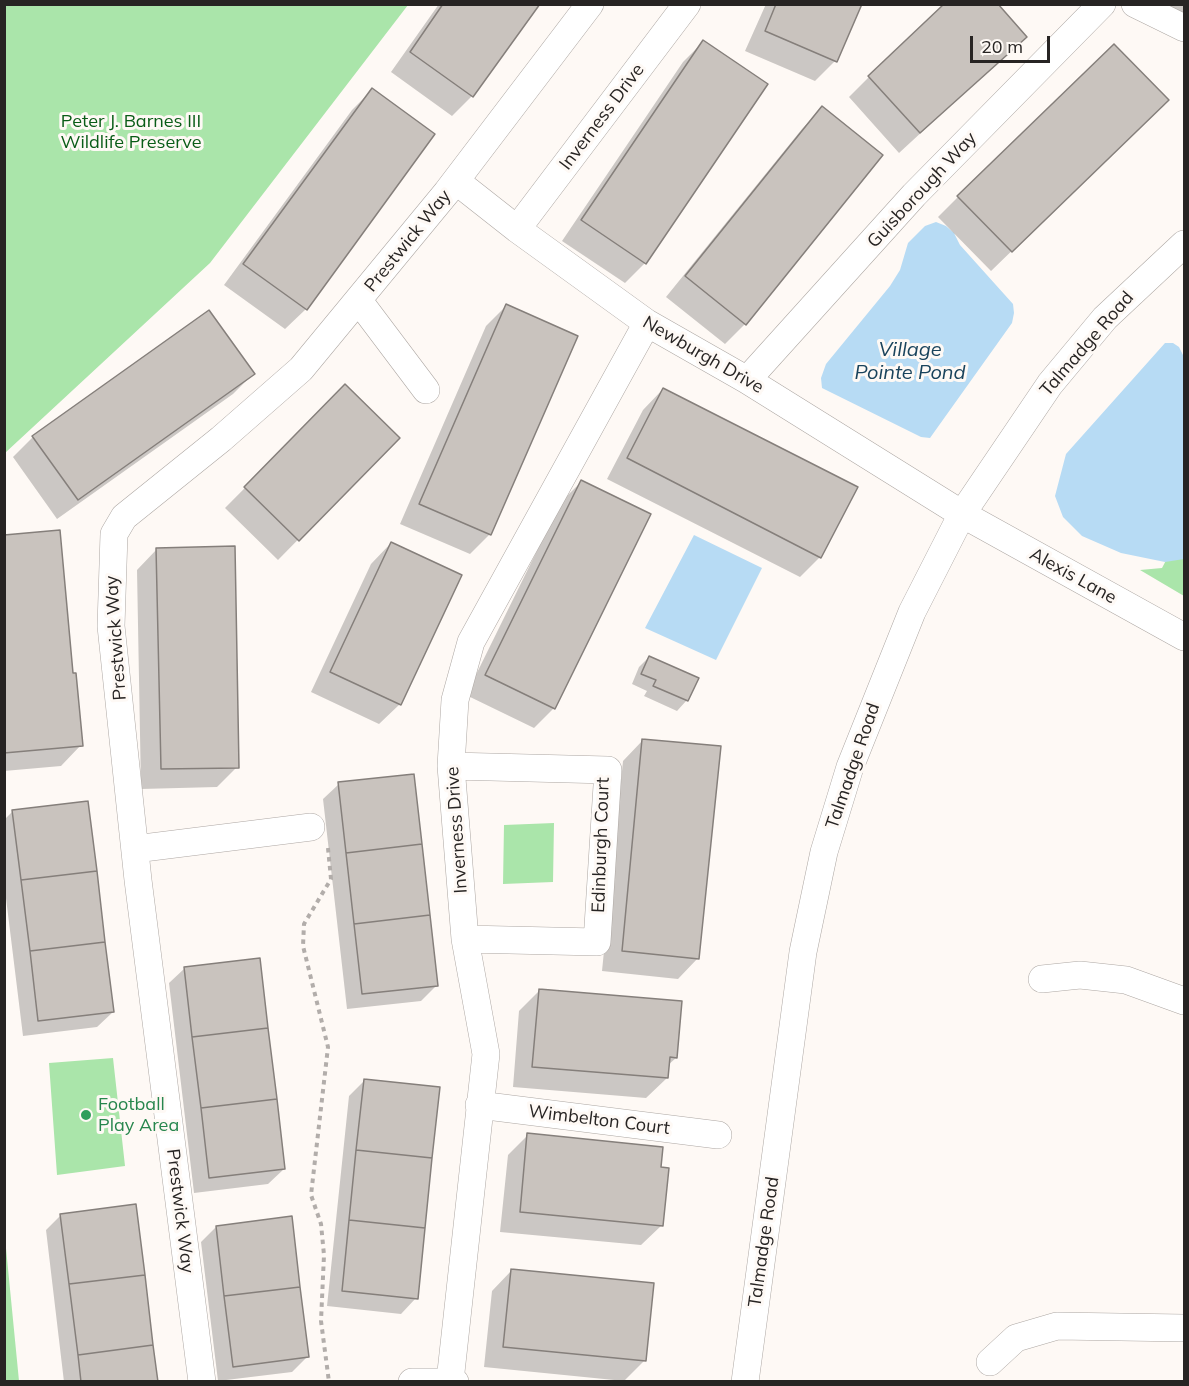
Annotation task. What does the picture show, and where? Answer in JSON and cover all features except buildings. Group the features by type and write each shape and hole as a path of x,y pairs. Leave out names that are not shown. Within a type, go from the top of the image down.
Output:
{"street":[{"name":"Prestwick Way","path":"202,1382 135,849 111,626 114,534 124,517 221,439 301,369 456,181 590,4"},
{"name":"Inverness Drive","path":"517,229 687,4"},
{"name":"Guisborough Way","path":"747,380 914,195 1102,4"},
{"path":"1135,4 1185,28"},
{"name":"Newburgh Drive","path":"456,181 517,229 647,324 747,380 962,514"},
{"name":"Talmadge Road","path":"745,1382 803,952 824,852 850,767 878,694 912,612 962,514 1057,375 1105,318 1185,244"},
{"path":"359,301 426,390"},
{"name":"Inverness Drive","path":"450,1381 486,1054 465,939 451,766 455,700 471,642 647,324"},
{"name":"Alexis Lane","path":"962,514 1185,637"},
{"name":"Edinburgh Court","path":"451,766 608,770 597,942 465,939"},
{"path":"135,849 311,827"},
{"path":"1042,979 1080,975 1126,980 1185,1001"},
{"name":"Wimbelton Court","path":"479,1105 718,1135"},
{"path":"990,1362 1016,1338 1057,1326 1185,1328"},
{"path":"412,1382 455,1382"}],"path":[{"path":"311,827 324,825 331,879 304,924 303,946 328,1047 311,1195 321,1224 324,1256 321,1321 329,1382"}],"green space":[{"name":"Peter J. Barnes III Wildlife Preserve","path":"4,5 408,5 210,263 5,453"},
{"path":"1184,526 1184,596 1140,570 1162,568"},
{"path":"554,823 553,882 503,884 504,825"},
{"name":"Football Play Area","path":"113,1058 125,1166 57,1175 49,1063"},
{"path":"5,1238 19,1381 5,1381"}],"water":[{"name":"Village Pointe Pond","path":"936,222 946,226 954,233 960,245 1013,304 1014,313 1012,323 930,438 921,437 822,388 821,378 826,364 890,286 900,270 908,243 925,226"},
{"path":"1165,343 1173,343 1179,347 1184,357 1184,559 1165,562 1121,553 1082,536 1063,517 1055,496 1066,454"},
{"path":"694,535 762,568 716,660 645,628"}],"place":[{"name":"Football Play Area","path":"86,1115"}]}
